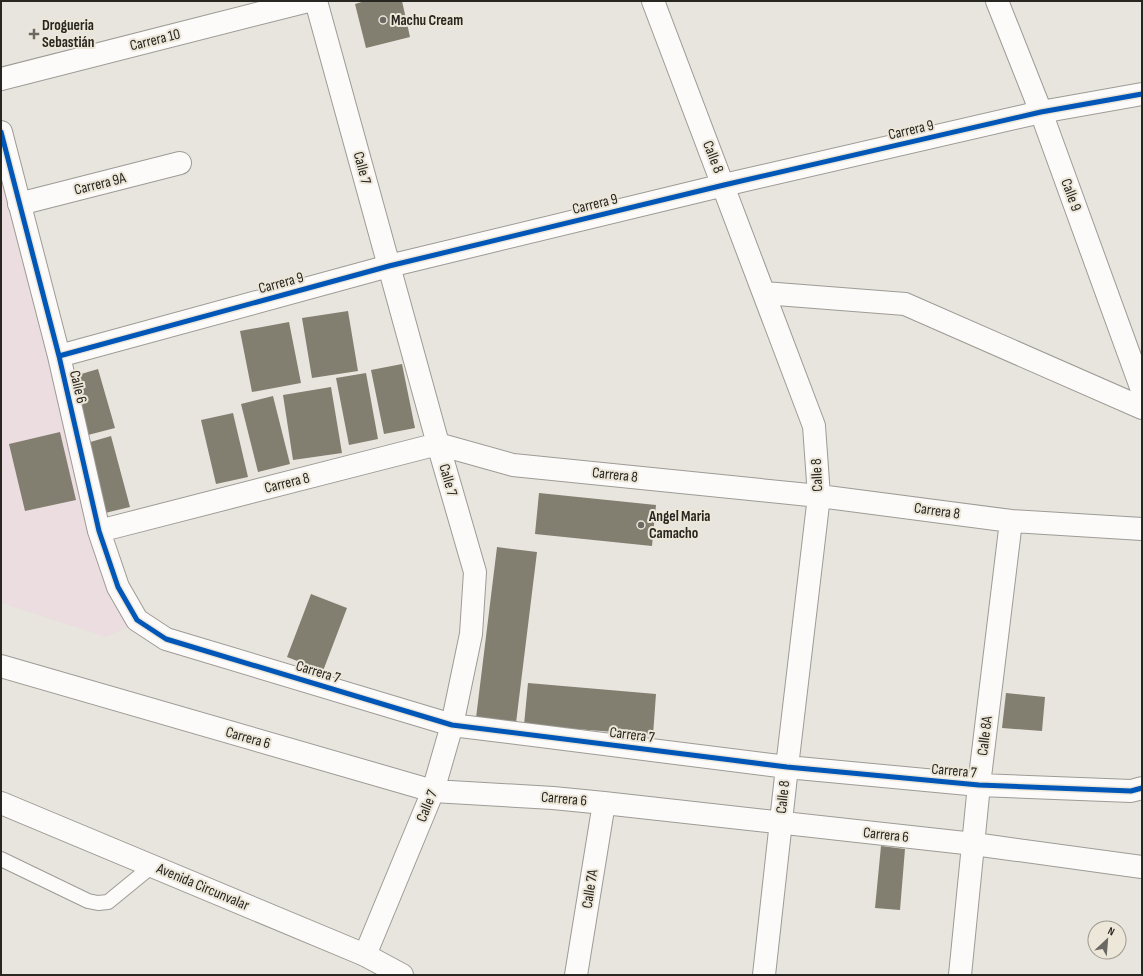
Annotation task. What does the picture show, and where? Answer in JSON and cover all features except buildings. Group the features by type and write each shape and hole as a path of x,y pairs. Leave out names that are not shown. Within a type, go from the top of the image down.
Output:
{"street":[{"name":"Carrera 10","path":"1,79 308,1"},
{"name":"Calle 7","path":"316,1 438,444 475,572 471,634 452,725 433,791 365,955"},
{"name":"Calle 8","path":"653,1 724,185 814,426 819,496 786,767 764,975"},
{"name":"Calle 9","path":"997,1 1041,112 1142,390"},
{"name":"Carrera 9","path":"59,356 389,266 724,185 1041,112 1142,94"},
{"name":"Calle 6","path":"1,132 59,356 99,531 118,587 137,620"},
{"name":"Carrera 9A","path":"19,204 180,163"},
{"path":"764,293 905,304 1142,408"},
{"name":"Carrera 8","path":"99,531 438,444 514,465 819,496 1011,521 1142,529"},
{"name":"Calle 8A","path":"960,975 979,785 1011,521"},
{"name":"Carrera 7","path":"137,620 166,639 452,725 786,767 979,785 1131,790 1142,788"},
{"name":"Carrera 6","path":"1,666 433,791 553,798 604,803 974,844 1142,866"},
{"name":"Avenida Circunvalar","path":"1,803 365,955 402,975"},
{"name":"Calle 7A","path":"576,975 604,803"}],"lane":[{"path":"1,858 88,901 98,903 108,902 152,866"}],"shaded area":[{"path":"1,155 128,627 106,637 1,603"}],"cycle path":[{"path":"59,356 389,266 724,185 1041,112 1142,94"},
{"path":"1,132 59,356 99,531 118,587 137,620 166,639 452,725 787,767 979,785 1131,791 1142,788"}],"place":[{"name":"Machu Cream","path":"383,20"},
{"name":"Drogueria Sebastián","path":"34,34"},
{"name":"Angel Maria Camacho","path":"641,525"}]}
